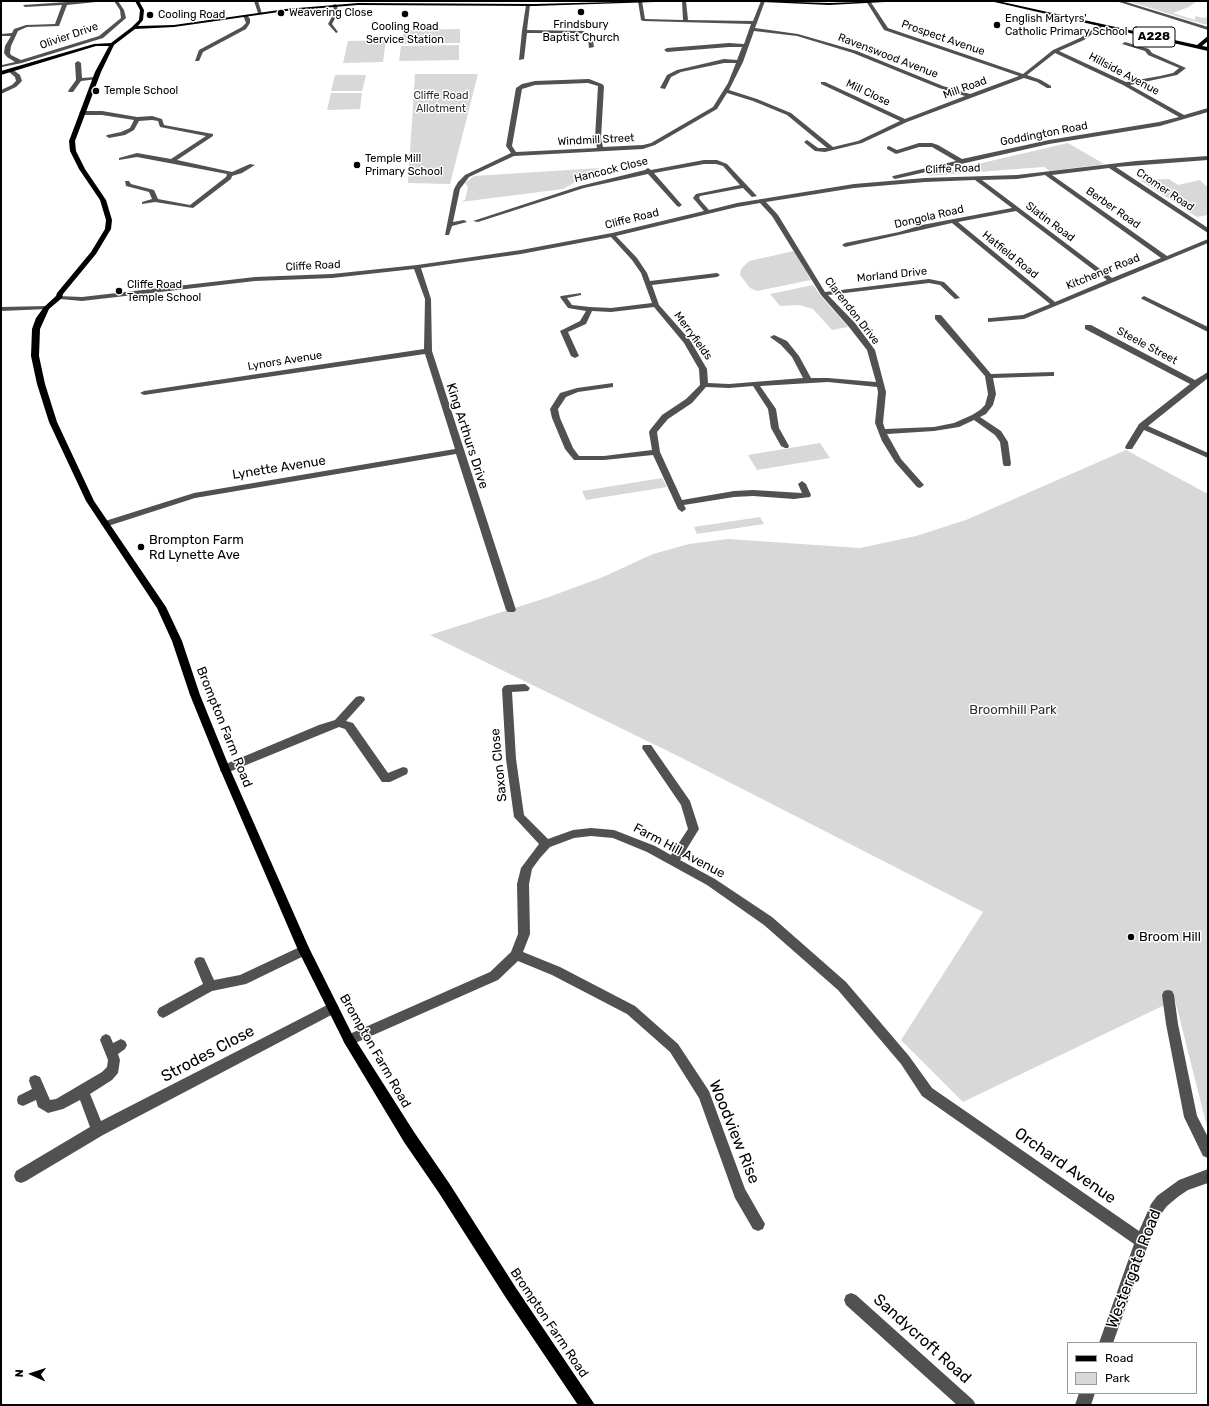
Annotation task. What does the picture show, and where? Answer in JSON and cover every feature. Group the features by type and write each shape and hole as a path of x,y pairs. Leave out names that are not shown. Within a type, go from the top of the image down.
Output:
{"main road":[{"path":"1,73 96,45 112,44 134,28 142,15 142,10 137,1"},
{"path":"134,28 174,26 260,13 335,6 455,3 528,5 655,1"},
{"path":"763,1 806,4 885,1"},
{"name":"A228","path":"992,1 1208,49"},
{"path":"1198,47 1208,38"},
{"name":"Brompton Farm Road","path":"112,44 95,79 72,141 73,152 82,169 103,200 107,213 108,224 103,238 94,253 59,294 60,297 46,308 36,329 36,356 53,422 90,501 162,607 177,641 195,695 225,769 304,950 349,1040 511,1293 587,1405"}],"street":[{"path":"25,6 36,3 65,4 104,1"},
{"name":"Olivier Drive","path":"20,62 101,37 124,18 122,10 116,1"},
{"path":"256,1 260,13"},
{"path":"640,1 643,20 755,23"},
{"path":"684,1 686,20"},
{"name":"Windmill Street","path":"446,234 457,189 460,183 467,176 514,154 643,147 652,144 715,108 727,91 740,62 763,1"},
{"path":"1118,1 1208,29"},
{"name":"Prospect Avenue","path":"868,2 886,29 1039,81 1049,87"},
{"path":"55,31 65,4"},
{"path":"521,59 528,5"},
{"path":"335,6 336,13 330,24 336,32"},
{"path":"197,60 201,51 244,28 248,23 248,19 245,16"},
{"path":"20,62 9,56 7,53 8,46 16,30 21,27 57,25"},
{"name":"Mill Road","path":"807,142 819,153 825,150 860,142 905,121 1023,76 1055,51 1082,39 1101,25"},
{"name":"Ravenswood Avenue","path":"752,29 798,35 855,52 941,87 969,96"},
{"path":"524,31 581,32 590,36 591,47"},
{"path":"1,35 14,34"},
{"path":"1125,44 1147,50 1150,54 1183,68 1175,74 1125,84"},
{"path":"668,50 729,45 745,46"},
{"name":"Hillside Avenue","path":"1055,51 1125,84 1183,117"},
{"path":"667,85 671,75 683,69 724,61 740,62"},
{"path":"4,66 20,62"},
{"path":"71,91 79,80 78,63"},
{"path":"1,92 14,86 19,81 18,76 10,70"},
{"path":"79,80 95,79"},
{"path":"514,154 509,146 519,88 524,85 535,83 589,81 601,86 598,138 600,149"},
{"name":"Mill Close","path":"823,83 905,121"},
{"path":"727,91 755,100 789,114 832,149"},
{"name":"Goddington Road","path":"887,183 887,180 893,178 961,161 1073,138 1160,124 1208,110"},
{"path":"82,113 102,112 137,119 160,120 162,126 211,135 172,162"},
{"path":"109,136 123,134 132,129 137,119"},
{"path":"889,148 896,152 919,146 932,145 940,148 961,161"},
{"path":"121,159 137,154 230,173 229,176"},
{"name":"Cliffe Road","path":"60,297 82,299 255,279 332,276 417,267 521,252 612,235 760,200 821,190 887,183 1011,177 1110,166 1208,158"},
{"name":"Hancock Close","path":"476,221 582,187 648,170 704,162 717,162 725,165 754,196"},
{"path":"144,203 156,200 191,207 229,178 229,176 252,165"},
{"name":"Cromer Road","path":"1110,166 1208,231"},
{"path":"648,170 679,206"},
{"name":"Berber Road","path":"1047,174 1167,259"},
{"name":"Slatin Road","path":"976,178 1112,281"},
{"path":"127,182 128,185 152,191 156,200"},
{"path":"708,212 698,202 696,198 698,195 745,186"},
{"name":"Clarendon Drive","path":"760,200 775,216 823,294 852,325 871,350 882,392 879,423 886,441 898,460 920,485"},
{"name":"Dongola Road","path":"845,245 900,234 922,227 1017,210"},
{"path":"449,224 464,222"},
{"name":"Hatfield Road","path":"954,222 1054,304"},
{"name":"Merryfields","path":"612,235 635,260 644,273 656,304 687,342 703,369 704,385"},
{"name":"Kitchener Road","path":"991,320 1024,317 1208,241"},
{"name":"King Arthurs Drive","path":"417,267 428,299 428,351 510,610"},
{"path":"647,283 717,275"},
{"name":"Morland Drive","path":"823,294 929,281 942,283 957,298"},
{"path":"579,294 561,293 570,307 590,310 611,310 656,304"},
{"path":"1144,298 1208,330"},
{"path":"1,309 46,308"},
{"path":"575,356 564,331 583,322 590,310"},
{"path":"883,432 934,429 956,425 976,418 989,405 992,394 989,376 938,318"},
{"path":"1006,319 1012,327"},
{"name":"Steele Street","path":"1088,327 1196,384"},
{"path":"774,337 784,344 795,356 808,380"},
{"name":"Lynors Avenue","path":"144,393 428,351"},
{"path":"989,376 1051,374"},
{"path":"1129,447 1142,426 1208,374"},
{"path":"802,484 807,494 794,496 747,493 681,506 656,452 653,432 665,417 689,401 704,385 729,386 808,380 828,380 880,385"},
{"path":"755,384 772,408 775,428 785,446"},
{"path":"610,385 577,390 563,395 558,402 554,409 556,418 569,449 577,458 610,457 656,452"},
{"path":"976,418 998,433 1004,442 1007,464"},
{"path":"1142,426 1208,456"},
{"name":"Lynette Avenue","path":"105,524 194,496 459,451"},
{"name":"Saxon Close","path":"525,688 507,689 511,759 519,818 546,844"},
{"path":"225,769 323,728 339,723 360,700"},
{"path":"339,723 349,726 386,779 403,771"},
{"path":"647,748 686,804 694,829 673,861"},
{"name":"Farm Hill Avenue","path":"546,844 573,834 591,832 614,834 651,849 711,882 768,921 842,986 887,1038 927,1092 969,1120"},
{"path":"349,1040 494,976 516,955 524,934 523,884 527,868 546,844"},
{"path":"163,1012 210,986 242,980 304,950"},
{"name":"Woodview Rise","path":"516,955 556,971 631,1010 674,1048 704,1095 740,1193 758,1224"},
{"path":"200,962 210,986"},
{"path":"1168,995 1191,1117 1208,1151"},
{"name":"Strodes Close","path":"21,1176 98,1130 333,1008"},
{"path":"23,1100 37,1086 43,1103 48,1107 58,1105 83,1092 107,1076 114,1069 112,1045"},
{"path":"83,1092 98,1130"},
{"name":"Orchard Avenue","path":"969,1120 1142,1241"},
{"name":"Westergate Road","path":"1106,1342 1153,1214 1162,1201 1184,1184 1208,1176"},
{"name":"Sandycroft Road","path":"851,1300 968,1405"},
{"path":"1083,1405 1087,1394"}],"green space":[{"path":"1128,1 1197,1 1189,7 1173,13 1195,20 1195,16 1203,18 1208,17 1208,25 1192,21"},
{"path":"460,29 460,43 401,44 404,30"},
{"path":"386,40 383,62 343,63 348,41"},
{"path":"459,45 459,60 399,61 401,46"},
{"name":"Cliffe Road Allotment","path":"415,74 478,74 450,184 408,183"},
{"path":"335,75 366,75 362,91 331,91"},
{"path":"331,93 362,93 360,109 327,110"},
{"path":"1068,143 1104,164 1050,171 1044,167 926,176"},
{"path":"600,168 563,189 461,202 465,200 468,187 465,183 474,176"},
{"path":"1169,179 1178,185 1200,180 1208,186 1208,215 1197,217 1140,180"},
{"path":"794,251 811,280 757,291 750,288 740,275 741,269 749,261"},
{"path":"813,285 848,327 832,330 813,309 799,305 780,306 770,294"},
{"path":"820,443 830,458 757,470 748,455"},
{"name":"Broomhill Park","path":"1126,450 1208,494 1208,1131 1175,1000 963,1102 901,1040 983,912 680,757 430,635 546,598 603,577 653,554 689,544 728,539 860,548 916,536 966,520"},
{"path":"662,478 667,487 586,500 582,491"},
{"path":"760,517 764,524 697,534 694,527"}],"place":[{"name":"Frindsbury Baptist Church","path":"581,12"},
{"name":"Weavering Close","path":"281,13"},
{"name":"Cooling Road Service Station","path":"405,14"},
{"name":"Cooling Road","path":"150,15"},
{"name":"English Martyrs' Catholic Primary School","path":"997,25"},
{"name":"Temple School","path":"96,91"},
{"name":"Temple Mill Primary School","path":"357,165"},
{"name":"Cliffe Road Temple School","path":"119,291"},
{"name":"Brompton Farm Rd Lynette Ave","path":"141,547"},
{"name":"Broom Hill","path":"1131,937"}]}
